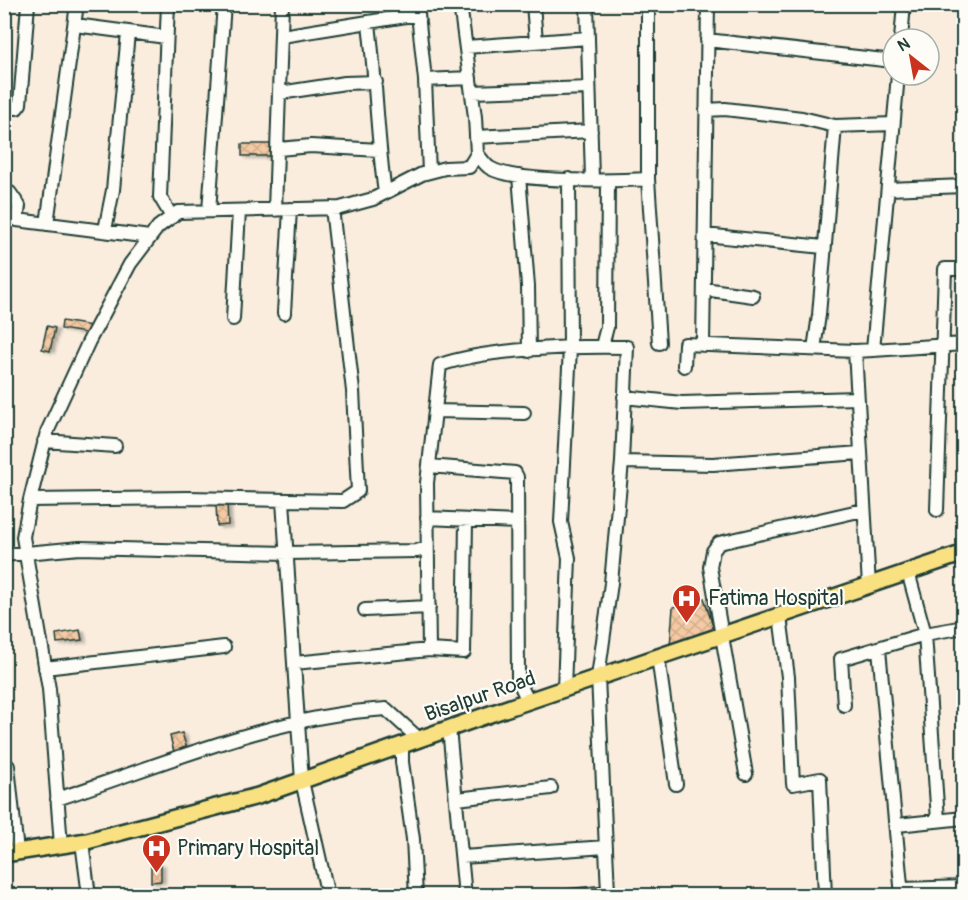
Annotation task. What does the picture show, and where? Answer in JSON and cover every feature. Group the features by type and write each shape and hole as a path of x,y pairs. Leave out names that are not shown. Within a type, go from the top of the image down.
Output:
{"main road":[{"name":"Bisalpur Road","path":"11,853 82,842 258,796 449,728 963,553"}],"street":[{"path":"4,107 17,108 20,104 28,4"},
{"path":"47,224 77,4"},
{"path":"168,4 160,197 172,217"},
{"path":"209,211 224,4"},
{"path":"275,210 279,149 282,4"},
{"path":"61,845 49,690 23,537 44,441 89,342 130,264 150,237 178,212 332,208 373,199 429,172 445,168 469,167 477,154 472,92 460,4"},
{"path":"534,4 536,41"},
{"path":"587,4 592,179"},
{"path":"648,4 648,179 659,343"},
{"path":"703,345 708,4"},
{"path":"902,27 904,4"},
{"path":"282,36 369,24 418,14 425,80 429,172"},
{"path":"369,24 376,82 379,150 385,193"},
{"path":"75,25 166,37"},
{"path":"105,230 113,190 128,33"},
{"path":"465,46 588,38"},
{"path":"707,40 881,60"},
{"path":"425,80 470,78"},
{"path":"280,93 345,83 376,82"},
{"path":"873,350 897,87"},
{"path":"472,92 589,88"},
{"path":"706,110 724,109 802,118 835,126 893,124"},
{"path":"814,350 835,126"},
{"path":"476,137 591,131"},
{"path":"279,149 311,147 379,150"},
{"path":"477,154 490,168 519,176 592,179 608,182 648,179"},
{"path":"519,176 528,286 529,351"},
{"path":"564,689 569,558 561,522 570,348 569,178"},
{"path":"603,346 608,327 608,182"},
{"path":"888,189 963,186"},
{"path":"4,192 10,193 19,206 17,220 150,237"},
{"path":"30,500 275,498 283,501 343,501 358,491 353,391 332,208"},
{"path":"285,313 290,209"},
{"path":"233,320 239,211"},
{"path":"705,235 823,247"},
{"path":"937,510 945,269 963,269"},
{"path":"704,289 753,296"},
{"path":"684,366 685,344 855,351 932,347 942,343 963,344"},
{"path":"429,650 426,548 429,466 440,365 454,360 529,351 627,346 622,462 611,584 598,677 608,892 569,896"},
{"path":"855,351 869,586"},
{"path":"624,397 682,402 857,398"},
{"path":"435,411 524,413"},
{"path":"44,441 115,446"},
{"path":"622,462 713,464 860,453"},
{"path":"429,466 515,473 519,484 518,680 528,701"},
{"path":"283,501 302,781 328,896"},
{"path":"746,774 710,567 713,550 719,543 864,510"},
{"path":"427,518 455,518 466,522 518,522"},
{"path":"294,663 429,650 464,651 466,522"},
{"path":"4,555 25,551 80,548 287,554 417,551 426,548"},
{"path":"908,573 925,634 938,820"},
{"path":"365,610 429,607"},
{"path":"780,616 788,677 794,784 820,779 825,896"},
{"path":"844,705 841,659 879,650 925,634 963,627"},
{"path":"45,668 224,647"},
{"path":"879,650 902,892 963,887"},
{"path":"658,657 676,784"},
{"path":"57,799 217,744 297,722 386,709 419,739"},
{"path":"449,728 465,896"},
{"path":"402,745 402,762 413,838 416,896"},
{"path":"8,766 11,853"},
{"path":"457,799 550,788"},
{"path":"897,825 963,818"},
{"path":"82,842 89,896"},
{"path":"462,856 606,847"}],"building":[{"path":"242,144 270,144 271,156 242,156"},
{"path":"62,321 92,326 91,334 61,329"},
{"path":"47,326 55,328 50,351 42,349"},
{"path":"216,503 227,503 228,525 217,526"},
{"path":"704,598 715,633 670,647 673,607"},
{"path":"80,630 82,640 57,643 56,634"},
{"path":"182,733 188,752 175,756 170,736"},
{"path":"151,864 161,864 161,881 151,882"}],"place":[{"name":"Fatima Hospital","path":"687,624"},
{"name":"Primary Hospital","path":"156,874"}]}
